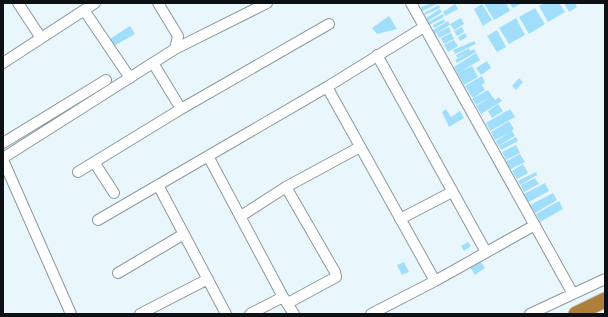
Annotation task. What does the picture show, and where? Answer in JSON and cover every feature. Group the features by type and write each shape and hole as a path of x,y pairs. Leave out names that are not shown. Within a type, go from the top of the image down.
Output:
{"highway":[{"path":"576,314 605,300"}],"street":[{"path":"18,3 41,38"},
{"path":"3,63 95,3"},
{"path":"158,3 178,36 176,49"},
{"path":"71,314 3,159 176,49 267,3"},
{"path":"411,3 573,294"},
{"path":"84,10 130,78"},
{"path":"78,172 181,109 329,24"},
{"path":"98,220 327,87 424,27"},
{"path":"377,55 486,252"},
{"path":"153,64 181,109"},
{"path":"3,143 106,80"},
{"path":"327,87 435,281"},
{"path":"241,216 286,187 360,147"},
{"path":"208,156 285,300 294,314"},
{"path":"94,162 114,193"},
{"path":"158,185 226,314"},
{"path":"250,314 336,277 335,272 286,187"},
{"path":"400,219 452,192"},
{"path":"371,314 435,281 535,225"},
{"path":"118,273 184,234"},
{"path":"140,314 208,279"},
{"path":"530,314 605,279"}],"building":[{"path":"432,3 437,4 422,11 421,7"},
{"path":"484,3 506,3 510,11 494,20"},
{"path":"509,3 522,3 513,8"},
{"path":"544,3 559,3 565,12 548,22 539,6"},
{"path":"564,3 575,3 577,7 569,12"},
{"path":"455,4 458,9 445,16 443,12"},
{"path":"482,4 492,20 483,26 474,9"},
{"path":"439,5 440,8 425,15 424,13"},
{"path":"535,8 545,24 529,34 519,17"},
{"path":"440,9 442,12 428,21 426,18"},
{"path":"443,14 444,17 429,25 428,22"},
{"path":"389,16 397,29 377,34 372,28"},
{"path":"461,18 464,24 454,30 450,24"},
{"path":"516,18 525,35 509,44 499,28"},
{"path":"444,19 445,22 434,28 433,25"},
{"path":"448,21 450,25 435,34 433,30"},
{"path":"130,26 135,34 112,47 108,40"},
{"path":"449,27 451,32 439,38 437,33"},
{"path":"462,27 464,32 457,36 454,31"},
{"path":"497,30 506,47 497,52 487,36"},
{"path":"451,33 454,39 444,44 441,38"},
{"path":"465,33 467,37 460,41 458,37"},
{"path":"454,40 458,46 448,52 444,45"},
{"path":"474,41 476,44 455,54 453,50"},
{"path":"469,48 470,51 474,49 476,52 457,63 455,60 467,53 457,58 456,55"},
{"path":"476,53 480,60 460,72 472,66 478,77 464,85 454,67"},
{"path":"487,61 491,68 481,75 476,68"},
{"path":"482,76 485,82 482,85 485,90 473,98 465,86"},
{"path":"519,78 523,82 516,90 512,86"},
{"path":"488,90 492,96 476,105 472,99"},
{"path":"492,96 495,100 499,97 502,101 481,114 476,106"},
{"path":"498,104 503,111 492,118 488,111"},
{"path":"446,109 451,117 460,111 464,118 449,127 442,112"},
{"path":"510,109 515,117 490,131 486,123"},
{"path":"509,121 514,129 512,131 515,136 498,146 496,141 507,134 495,140 491,132"},
{"path":"516,137 518,141 501,150 499,146"},
{"path":"516,145 520,153 506,160 502,152"},
{"path":"520,154 525,162 509,170 505,162"},
{"path":"523,164 528,173 517,179 512,171"},
{"path":"536,172 537,175 520,185 518,181"},
{"path":"535,178 539,184 524,192 521,185"},
{"path":"545,183 549,191 527,203 522,195"},
{"path":"553,193 557,200 535,213 530,205"},
{"path":"559,201 563,209 540,222 536,214"},
{"path":"468,242 471,246 464,251 461,246"},
{"path":"480,261 485,268 475,275 470,267"},
{"path":"404,262 409,272 402,275 397,265"}]}
